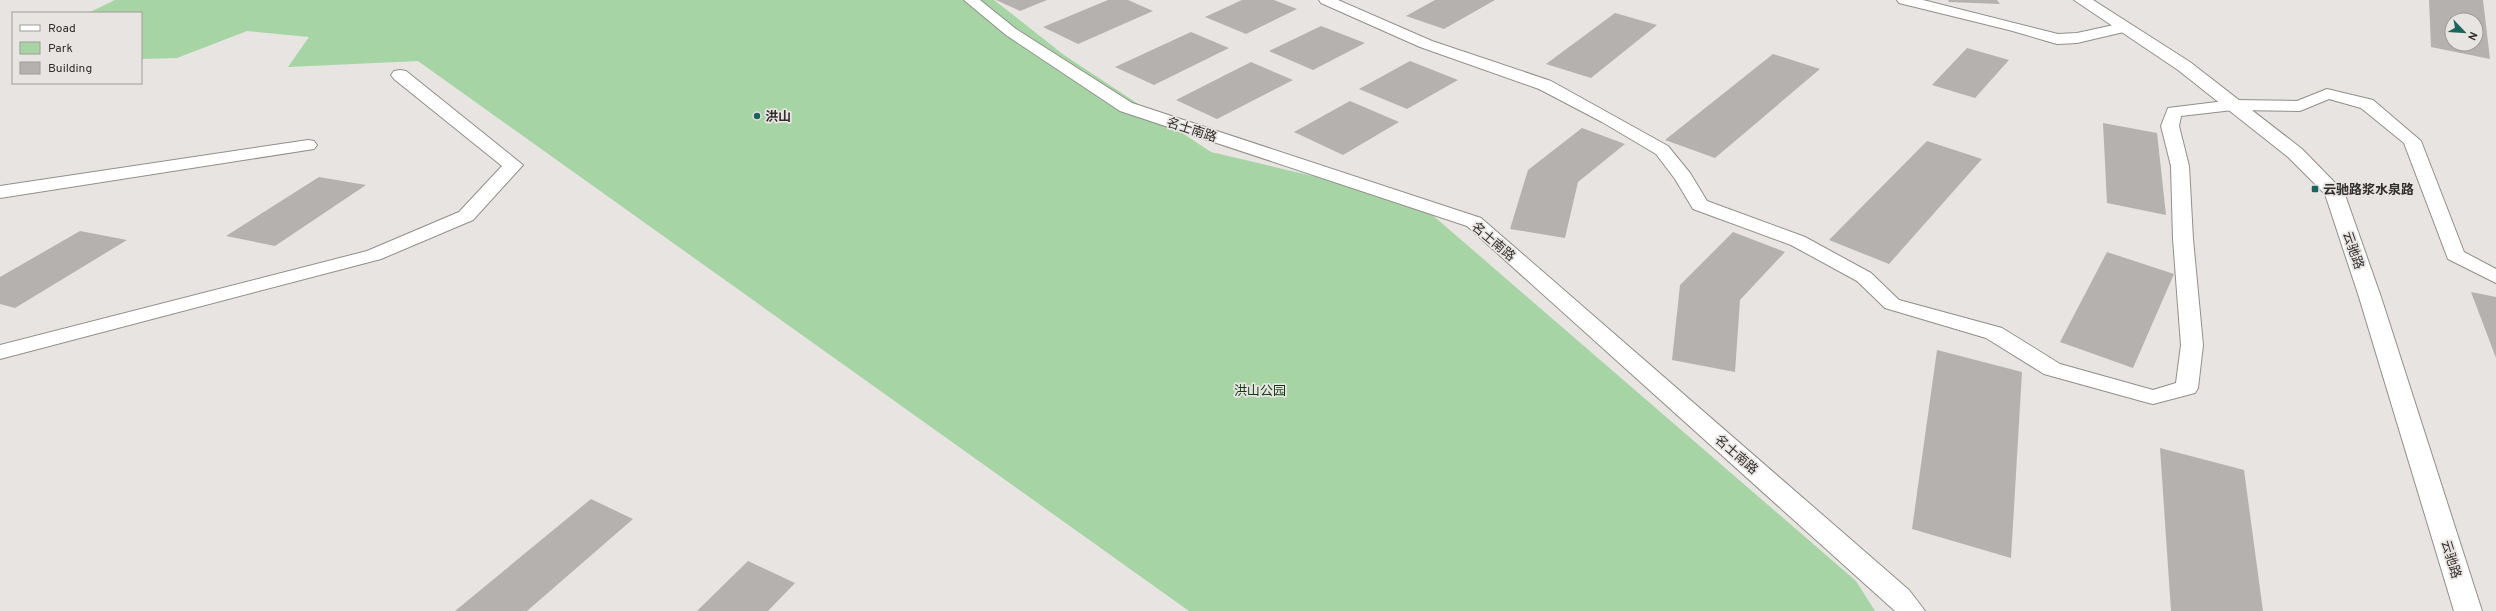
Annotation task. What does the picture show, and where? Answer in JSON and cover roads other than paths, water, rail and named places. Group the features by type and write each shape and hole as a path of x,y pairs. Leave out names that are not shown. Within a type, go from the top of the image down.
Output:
{"street":[{"name":"名士南路","path":"971,0 1011,32 1126,107 1474,222 1893,592 1911,611"},
{"path":"1326,0 1426,44 1545,85 1608,118 1662,150 1683,177 1700,205 1798,241 1864,276 1892,304 1994,333 2052,369 2152,398 2187,388 2192,345 2183,239 2180,166 2170,126 2174,112 2233,105 2300,106 2327,94 2367,104 2412,141 2455,255 2496,277"},
{"path":"1904,0 2014,26 2057,39 2077,38 2123,28"},
{"name":"云驰路","path":"2082,0 2123,28 2184,66 2295,153 2334,192 2372,305 2468,611"},
{"path":"0,352 374,255 466,216 513,165 400,76"},
{"path":"0,192 308,145"}],"place":[{"name":"洪山","path":"757,116"},
{"name":"云驰路浆水泉路","path":"2315,189"}],"park label":[{"name":"洪山公园","path":"1260,390"}]}
